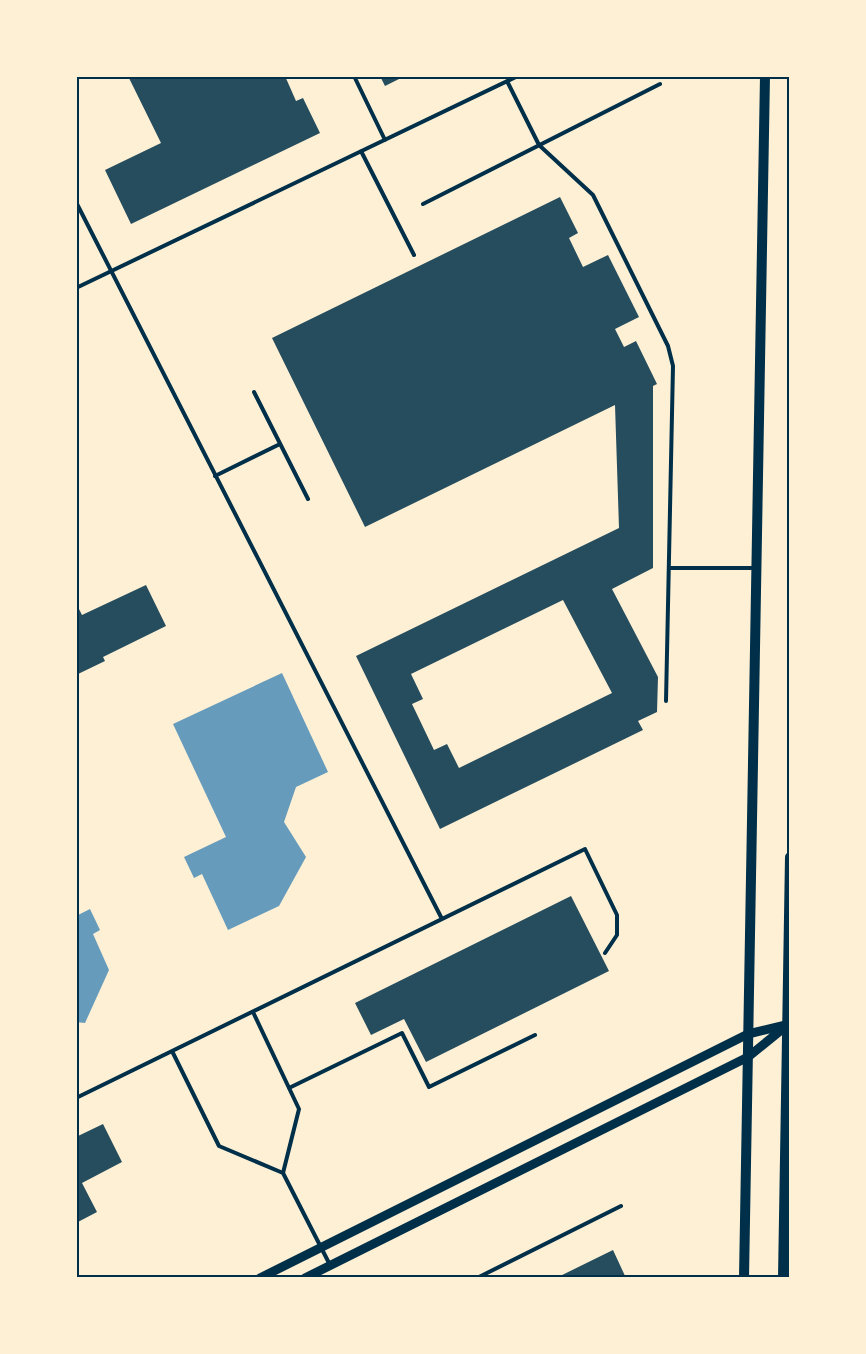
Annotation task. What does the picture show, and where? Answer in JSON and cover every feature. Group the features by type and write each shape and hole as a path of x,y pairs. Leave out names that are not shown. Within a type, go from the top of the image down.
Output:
{"main road":[{"path":"744,1278 765,76"},
{"path":"783,1278 790,857"}],"street":[{"path":"260,1278 748,1034 788,1025"},
{"path":"305,1278 748,1057 788,1025"}],"lane":[{"path":"354,76 385,140"},
{"path":"76,288 518,76"},
{"path":"507,81 540,145 593,195 668,346 673,366 666,701"},
{"path":"423,204 660,84"},
{"path":"360,151 414,255"},
{"path":"76,202 442,919"},
{"path":"254,392 308,499"},
{"path":"215,476 280,444"},
{"path":"669,568 756,568"},
{"path":"76,1098 585,849 617,915 618,935 605,953"},
{"path":"252,1012 299,1109 284,1173"},
{"path":"289,1088 402,1033 430,1087 535,1035"},
{"path":"172,1051 219,1146 284,1173 330,1265"},
{"path":"477,1278 622,1206"}],"water":[{"path":"282,673 328,772 296,787 284,822 306,857 279,906 228,930 202,874 194,878 184,857 226,837 173,724"},
{"path":"90,909 100,930 93,934 109,970 85,1023 76,1022 76,916"}],"building":[{"path":"128,76 285,76 296,101 303,98 320,133 131,224 105,170 161,143"},
{"path":"380,76 405,76 385,86"},
{"path":"560,197 578,233 569,238 583,267 608,255 639,317 615,329 624,347 636,341 657,384 653,386 653,568 612,589 658,677 657,712 638,721 643,730 440,829 356,656 619,528 615,405 365,527 272,338","holes":["563,600 612,693 459,768 447,744 434,750 412,704 423,699 411,674"]},
{"path":"146,585 166,626 103,657 105,661 76,675 76,603 82,615"},
{"path":"571,896 609,971 426,1062 404,1019 371,1035 355,1003"},
{"path":"103,1124 122,1162 82,1183 97,1212 76,1223 76,1137"},
{"path":"613,1250 626,1278 556,1278"}]}
